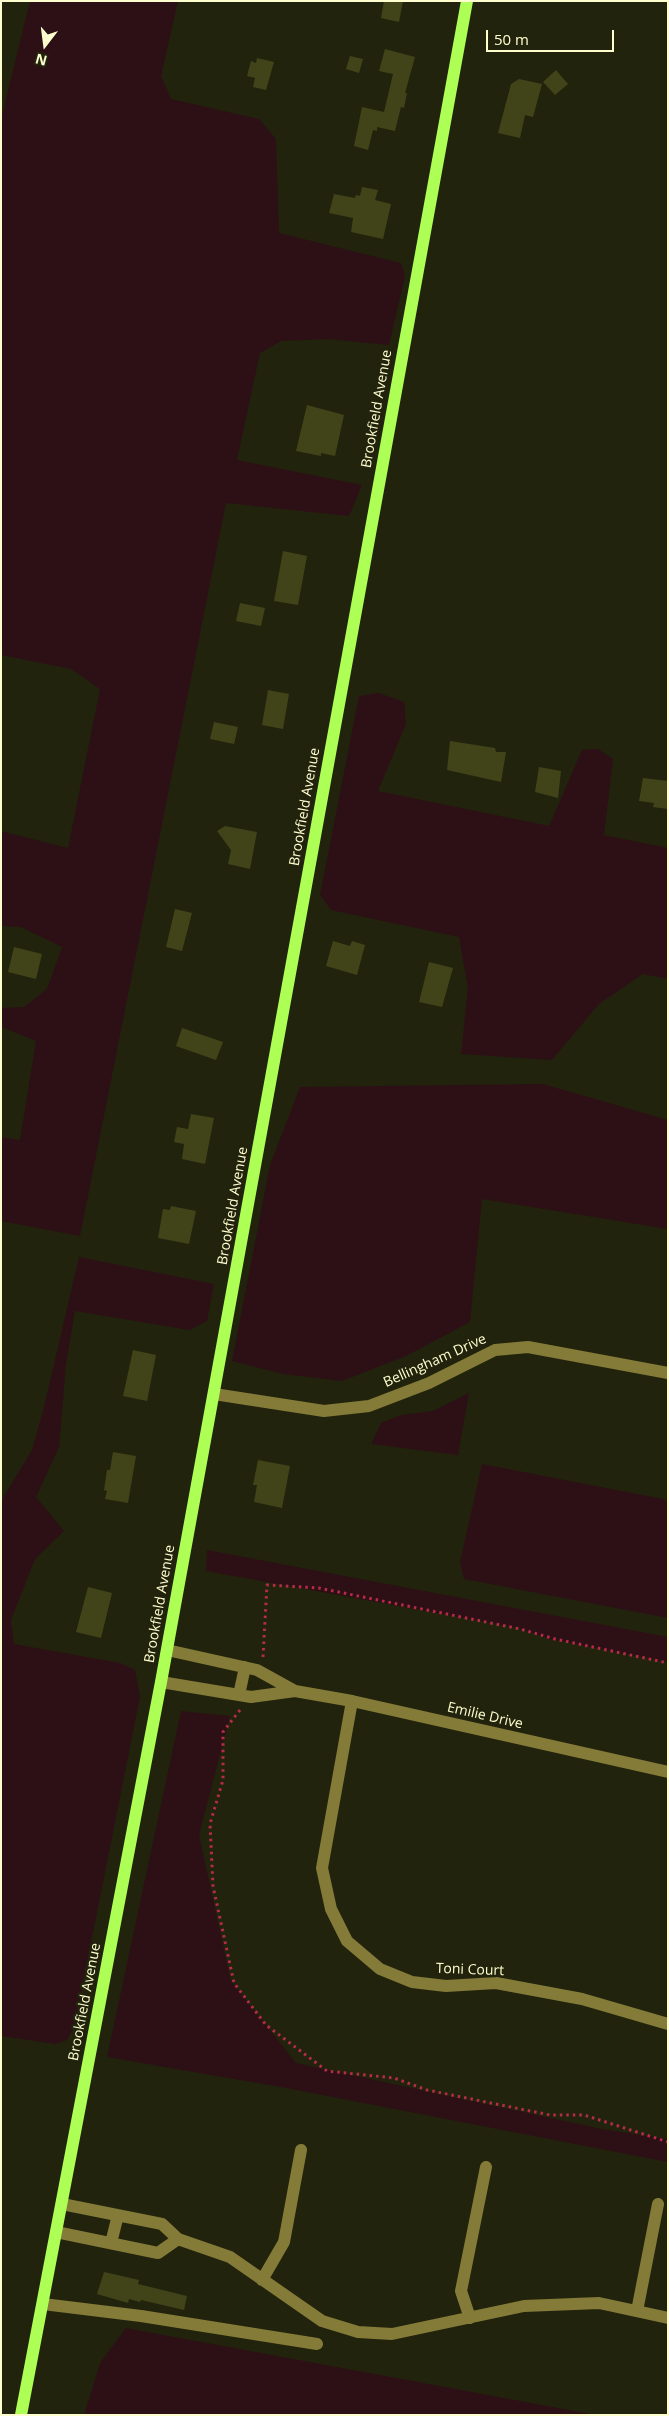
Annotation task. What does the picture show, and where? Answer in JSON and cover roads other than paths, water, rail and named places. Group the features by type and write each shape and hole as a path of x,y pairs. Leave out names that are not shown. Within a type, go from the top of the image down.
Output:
{"main road":[{"name":"Brookfield Avenue","path":"21,2415 167,1650 467,1"}],"street":[{"name":"Bellingham Drive","path":"214,1394 324,1411 368,1406 429,1383 495,1350 528,1347 668,1373"},
{"name":"Emilie Drive","path":"167,1650 257,1670 295,1691"},
{"path":"239,1695 245,1667"},
{"name":"Emilie Drive","path":"161,1682 251,1697 295,1691 352,1701 668,1772"},
{"name":"Toni Court","path":"352,1701 322,1868 331,1909 347,1941 380,1968 412,1982 446,1986 496,1983 582,1999 668,2024"},
{"path":"262,2280 284,2242 302,2150"},
{"path":"470,2318 461,2291 486,2167"},
{"path":"62,2204 162,2224 178,2239 230,2258 322,2321 358,2332 392,2334 524,2306 599,2303 668,2318"},
{"path":"638,2311 658,2204"},
{"path":"111,2244 118,2215"},
{"path":"56,2232 158,2254 178,2239"},
{"path":"43,2304 141,2316 317,2344"}]}
